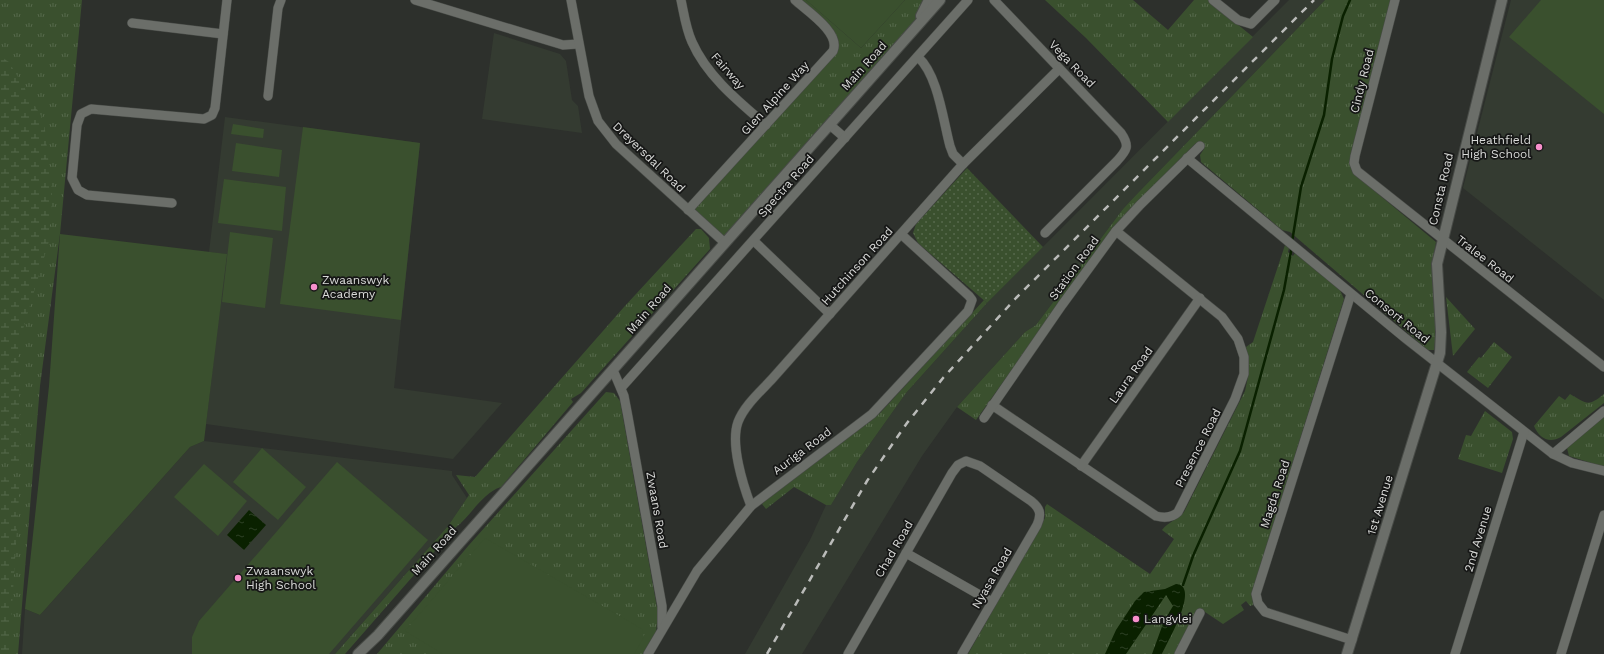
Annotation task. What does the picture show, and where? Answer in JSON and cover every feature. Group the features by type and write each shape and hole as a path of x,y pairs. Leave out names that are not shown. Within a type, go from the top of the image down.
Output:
{"main road":[{"path":"906,39 929,0"},
{"name":"Main Road","path":"358,654 378,635 940,0"},
{"name":"Consta Road","path":"1438,363 1442,343 1436,272 1502,0"},
{"name":"1st Avenue","path":"1347,654 1438,363"},
{"name":"Main Road","path":"365,654 378,635"}],"street":[{"path":"172,203 87,195 78,190 72,178 79,118 86,111 97,109 204,119 208,118 215,108 227,0"},
{"path":"268,96 278,8 281,0"},
{"path":"415,0 563,45 578,44"},
{"name":"Dreyersdal Road","path":"571,0 578,44 589,96 598,120 606,133 629,157 725,243"},
{"name":"Fairway","path":"681,0 692,42 702,60 722,85 766,125"},
{"name":"Glen Alpine Way","path":"688,210 830,55 834,47 833,38 830,31 795,0"},
{"name":"Spectra Road","path":"621,388 968,0"},
{"name":"Vega Road","path":"994,0 1121,133 1126,141 1127,147 1117,161 1045,233"},
{"path":"1213,0 1238,20 1251,24 1275,0"},
{"name":"Cindy Road","path":"1355,167 1355,156 1395,0"},
{"path":"132,23 223,34"},
{"path":"918,57 927,68 932,80 953,154 963,164"},
{"name":"Hutchinson Road","path":"751,506 738,456 736,436 738,422 751,402 963,164 1059,69"},
{"path":"830,125 845,138"},
{"name":"Station Road","path":"984,418 1071,292 1116,232 1140,205 1200,146"},
{"name":"Consort Road","path":"1187,158 1351,294 1553,454 1572,463 1604,471"},
{"name":"Tralee Road","path":"1355,167 1360,175 1604,367"},
{"name":"Presence Road","path":"992,405 1156,516 1163,518 1174,515 1178,512 1235,399 1244,374 1244,357 1235,333 1225,320 1200,298 1116,232"},
{"name":"Auriga Road","path":"661,630 697,570 751,506 872,414 962,319 972,304 972,300 969,296 902,234"},
{"path":"754,241 830,314"},
{"name":"Magda Road","path":"1351,294 1256,594 1258,603 1265,612 1352,640"},
{"name":"Laura Road","path":"1081,466 1200,298"},
{"name":"Zwaans Road","path":"613,370 621,388 628,417 662,606 661,630 648,654"},
{"path":"1553,454 1604,411"},
{"name":"2nd Avenue","path":"1454,654 1524,432"},
{"name":"Chad Road","path":"848,654 958,465 966,461 980,466 1031,501 1038,508 1040,514"},
{"name":"Nyasa Road","path":"962,654 1037,525 1040,514"},
{"path":"1561,654 1604,515"},
{"path":"906,553 992,602"},
{"path":"1179,654 1200,614"}],"shaded area":[{"path":"1289,0 1325,0 1123,209 1036,325 1025,332 957,407 922,456 802,654 745,654 810,540 826,505 831,505 857,462 906,393 987,303"},
{"name":"Heathfield High School","path":"1511,0 1604,0 1604,300 1463,188"},
{"path":"494,33 560,54 566,61 572,100 578,106 582,133 482,119"},
{"name":"Zwaanswyk Academy","path":"225,117 420,143 394,388 502,403 453,459 206,424 226,254 209,252"},
{"name":"Zwaanswyk High School","path":"204,441 452,471 452,475 467,498 448,526 335,654 22,654 25,609 40,615 190,447"}],"green space":[{"path":"0,0 82,0 60,234 40,386 18,654 0,654"},
{"path":"795,0 806,0 861,48 905,0 929,0 918,21 725,243 688,210 835,43"},
{"path":"806,0 905,0 861,48"},
{"path":"1045,0 1133,0 1168,30 1194,0 1208,0 1253,37 1168,122 1086,38"},
{"path":"1325,0 1391,0 1354,174 1436,242 1432,264 1436,334 1434,350 1428,350 1290,232 1282,230 1201,162 1200,155 1204,149 1196,143 1140,199 1104,240 976,420 957,407 1025,332 1036,325 1123,209"},
{"path":"1541,0 1604,0 1604,114 1509,37"},
{"path":"0,56 9,62 44,121 52,194 49,241 18,346 21,462 0,461"},
{"path":"233,124 264,129 263,138 231,134"},
{"path":"303,127 420,143 401,320 280,304"},
{"path":"236,143 282,150 279,177 232,171"},
{"path":"967,168 1043,247 987,303 918,243 913,233 916,224"},
{"path":"224,179 286,187 282,231 218,223"},
{"path":"696,229 701,229 709,238 710,249 581,393 571,399 573,402 501,487 494,490 482,499 345,654 335,654 448,526 467,498 469,495 456,475 475,477 624,307"},
{"path":"230,232 273,238 265,308 222,302"},
{"path":"60,234 227,254 204,441 190,447 40,615 25,609 49,386"},
{"path":"1285,245 1289,248 1288,252 1293,256 1295,253 1340,290 1344,299 1252,592 1253,605 1250,606 1246,601 1241,605 1244,610 1223,624 1199,608 1174,654 968,654 1045,518 1045,507 1047,504 1150,574 1174,539 1162,530 1184,512 1245,391 1249,372 1246,347 1253,342"},
{"path":"1446,297 1475,329 1453,356"},
{"path":"984,300 987,303 906,393 857,462 831,505 826,505 794,487 766,509 762,504 769,497 880,413"},
{"path":"1494,342 1512,357 1488,388 1467,372"},
{"path":"606,392 614,393 620,401 658,613 656,632 643,654 377,654 469,545"},
{"path":"1570,394 1587,403 1594,401 1604,394 1604,403 1561,437 1552,440 1545,439 1539,434 1534,426 1559,396 1565,400"},
{"path":"1485,411 1512,432 1513,439 1502,473 1458,459 1466,435 1471,436"},
{"path":"1604,416 1604,467 1569,456 1567,448"},
{"path":"262,448 306,487 278,520 233,482"},
{"path":"337,462 428,540 329,654 192,654 192,637 199,621"},
{"path":"204,464 247,501 218,536 174,497"},
{"path":"0,476 20,481 9,654 0,654"},
{"path":"485,538 642,629 644,637 634,654 443,654 405,631"}],"water":[{"path":"249,510 266,525 244,550 227,535"},
{"name":"Langvlei","path":"1176,584 1183,587 1185,594 1184,604 1162,654 1152,654 1164,621 1173,606 1166,595 1126,654 1105,654 1116,630 1135,601 1144,592 1165,589"}],"waterway":[{"path":"1292,242 1301,187 1324,115 1332,59 1343,16 1350,0"},
{"path":"1183,585 1193,556 1240,451 1284,290 1292,246"}],"railway":[{"path":"767,654 867,481 907,423 943,378 1016,298 1314,0"}],"place":[{"name":"Heathfield High School","path":"1539,147"},
{"name":"Zwaanswyk Academy","path":"314,287"},
{"name":"Zwaanswyk High School","path":"238,578"},
{"name":"Langvlei","path":"1136,619"}]}
